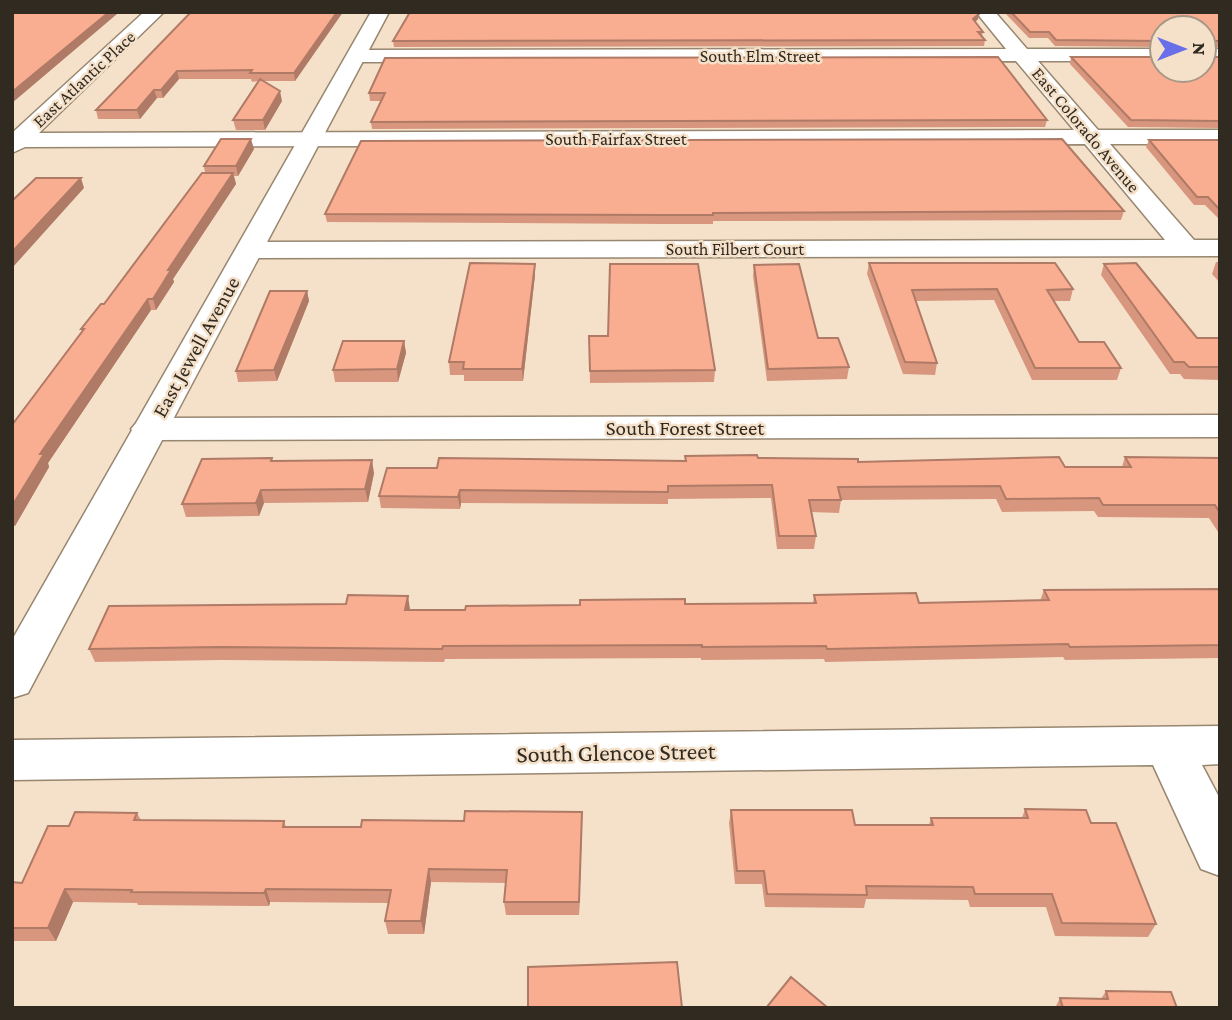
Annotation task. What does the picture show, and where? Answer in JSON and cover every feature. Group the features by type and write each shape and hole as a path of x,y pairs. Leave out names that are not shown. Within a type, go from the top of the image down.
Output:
{"street":[{"name":"East Atlantic Place","path":"14,142 155,12"},
{"name":"East Jewell Avenue","path":"12,681 149,429 358,57 380,12"},
{"name":"East Colorado Avenue","path":"985,12 1186,248"},
{"name":"South Elm Street","path":"358,57 1148,55"},
{"name":"South Fairfax Street","path":"14,142 1220,137"},
{"name":"South Filbert Court","path":"251,250 1220,248"},
{"name":"South Forest Street","path":"149,429 1220,426"},
{"path":"1168,745 1220,853"},
{"name":"South Glencoe Street","path":"12,760 1220,745"}],"building":[{"path":"12,12 109,12 12,92"},
{"path":"191,12 337,12 294,73 250,73 252,70 177,71 161,90 154,90 137,110 96,110"},
{"path":"410,12 979,12 973,19 983,32 978,32 985,40 393,41"},
{"path":"1011,12 1220,12 1220,41 1218,14 1148,14 1148,41 1056,40 1049,32 1030,32"},
{"path":"998,57 1047,120 371,122 385,93 369,93 385,58"},
{"path":"1071,57 1148,57 1148,84 1218,84 1220,57 1220,121 1131,120"},
{"path":"260,79 280,91 263,120 233,120"},
{"path":"221,139 251,139 236,166 204,166"},
{"path":"1062,139 1124,211 713,215 325,214 361,141"},
{"path":"1149,140 1220,140 1220,210 1208,197 1197,197"},
{"path":"202,173 233,173 168,270 171,270 153,299 148,299 40,454 44,454 12,506 12,425 84,329 81,329 101,304 104,304"},
{"path":"36,178 81,178 12,252 12,201"},
{"path":"470,263 535,264 522,369 463,369 464,362 449,362"},
{"path":"869,263 1055,263 1073,289 1047,290 1079,342 1104,342 1121,368 1035,368 997,289 912,290 937,363 905,362"},
{"path":"1136,263 1197,338 1220,338 1220,367 1189,367 1184,362 1174,362 1104,264"},
{"path":"610,264 698,264 715,370 590,371 589,336 608,336"},
{"path":"799,264 818,338 838,338 849,367 768,369 754,265"},
{"path":"270,291 307,291 274,370 236,371"},
{"path":"343,341 404,341 397,369 333,370"},
{"path":"757,455 758,458 858,459 858,462 1059,457 1065,467 1131,467 1125,457 1220,458 1220,513 1215,505 1103,505 1099,498 1006,499 1000,486 838,487 841,500 809,500 816,536 779,536 772,485 668,486 668,492 460,490 458,497 379,496 387,468 437,468 439,458 686,461 685,456"},
{"path":"272,458 271,461 372,460 365,489 261,490 256,503 182,504 202,459"},
{"path":"1220,589 1220,645 1070,647 1068,644 827,649 826,646 702,645 443,646 442,649 89,649 109,606 346,604 348,595 408,596 405,610 465,610 466,606 580,605 580,600 685,599 685,604 816,603 814,595 916,593 919,603 1049,600 1044,590"},
{"path":"1025,809 1086,810 1091,823 1116,823 1156,924 1062,923 1052,894 975,894 973,887 866,886 867,895 767,894 764,871 737,871 731,810 852,810 855,825 933,825 931,818 1028,818"},
{"path":"465,811 582,812 579,902 504,902 507,870 429,869 421,921 385,921 391,890 266,889 264,893 65,889 48,928 12,928 12,882 22,883 48,826 69,826 75,812 137,813 134,820 284,821 283,827 361,827 362,820 464,821"},
{"path":"677,962 682,1008 524,1008 528,1007 528,967"},
{"path":"791,977 828,1008 766,1008"},
{"path":"1106,991 1171,992 1177,1008 1063,1008 1060,998 1108,999"}]}
